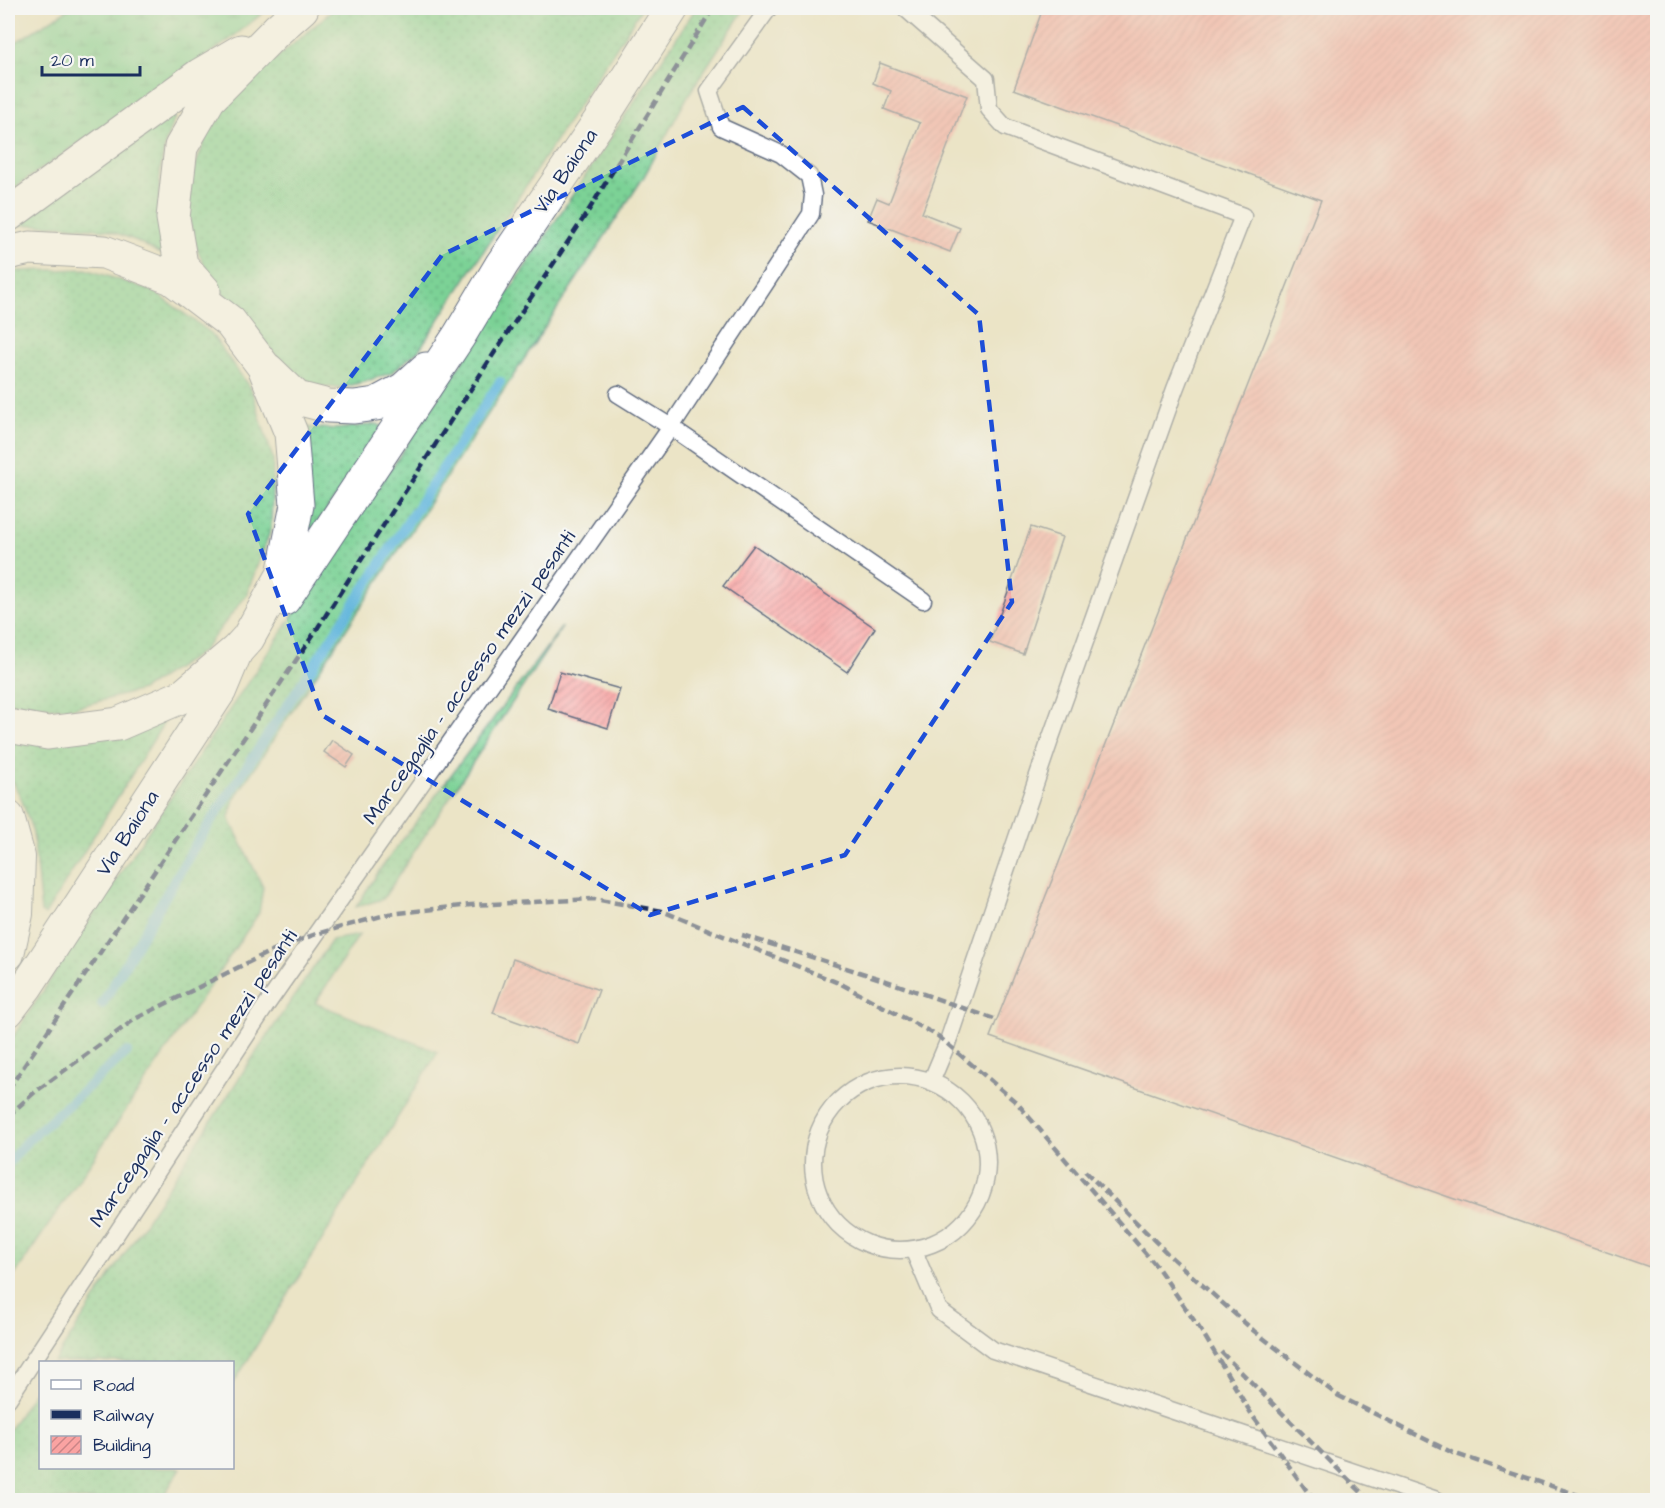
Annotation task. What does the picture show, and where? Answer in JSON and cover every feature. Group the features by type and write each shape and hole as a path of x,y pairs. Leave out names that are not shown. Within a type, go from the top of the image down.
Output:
{"main road":[{"path":"8,726 48,733 118,724 183,696 242,644 282,574 297,504 291,433 264,367 182,265 173,218 182,147 209,99 302,8"},
{"name":"Via Baiona","path":"242,644 284,600 459,336 502,264 605,113 672,8"},
{"path":"8,216 200,75 277,30"},
{"path":"8,254 30,248 104,252 172,278 230,322"},
{"name":"Via Baiona","path":"264,367 297,398 328,406 354,407 376,404 404,389 459,336"}],"street":[{"name":"Via Baiona","path":"8,1011 27,986 220,691 242,644"},
{"path":"8,816 19,857 17,914 8,954"}],"lane":[{"name":"Marcegaglia - accesso mezzi pesanti","path":"8,1399 265,1007 670,427 811,214 813,195 808,176 781,154 721,127 709,91 769,8"},
{"path":"905,8 986,79 988,109 1005,127 1243,216 1175,389 1050,740 947,1044 931,1082"},
{"path":"618,394 923,600"},
{"path":"904,1076 931,1082 953,1094 971,1112 983,1134 987,1159 985,1185 975,1208 959,1228 937,1242 913,1249 886,1249 861,1241 840,1226 823,1205 814,1180 813,1154 820,1128 834,1106 854,1089 878,1079 904,1076"},
{"path":"913,1249 939,1310 993,1350 1437,1500"}],"highlighted area":[{"path":"743,107 979,315 1012,602 845,855 650,915 322,715 248,514 442,255"}],"green space":[{"path":"70,8 269,8 228,41 8,192 8,47"},
{"path":"335,8 642,8 419,350 391,373 340,388 314,386 292,373 238,314 208,273 194,243 188,214 190,181 213,118 235,90"},
{"path":"696,8 745,8 689,94 643,178 234,799 229,818 263,887 259,913 8,1285 8,1044"},
{"path":"167,115 175,118 166,140 160,176 159,217 163,250 160,254 137,241 108,230 59,225 17,225"},
{"path":"86,269 153,291 211,333 252,391 273,459 271,529 246,596 202,652 142,690 69,709 8,703 8,273"},
{"path":"377,424 383,427 311,534 307,532 301,427 337,429"},
{"path":"562,627 383,899 356,907 379,871"},
{"path":"165,721 45,915 41,912 33,833 21,798 8,772 8,739"},
{"path":"359,935 315,1003 438,1052 234,1382 234,1361 55,1361 247,1066 332,940"},
{"path":"39,1384 39,1469 180,1469 161,1500 8,1500 8,1432"}],"building":[{"path":"1043,8 1658,8 1658,1270 990,1037 1321,200 1014,89"},
{"path":"880,63 967,96 922,213 960,228 950,252 868,220 877,198 889,203 920,123 884,109 891,91 873,83"},
{"path":"1031,527 1062,537 1023,654 990,642"},
{"path":"754,545 875,628 847,672 723,586"},
{"path":"560,672 620,689 608,728 548,709"},
{"path":"332,740 354,755 346,767 324,752"},
{"path":"513,959 599,990 579,1044 493,1013"}],"waterway":[{"path":"102,1004 196,844 500,382"},
{"path":"8,1164 26,1142 127,1052"}],"railway":[{"path":"8,1090 315,632 587,213 713,8"},
{"path":"8,1116 35,1092 135,1019 271,951 316,934 389,914 471,905 594,899 662,911 841,984 938,1036 1017,1103 1158,1268 1204,1335 1252,1415 1316,1500"},
{"path":"742,935 884,980 997,1020"},
{"path":"1085,1171 1173,1259 1254,1331 1337,1395 1453,1453 1593,1500"},
{"path":"1221,1352 1369,1500"}]}
